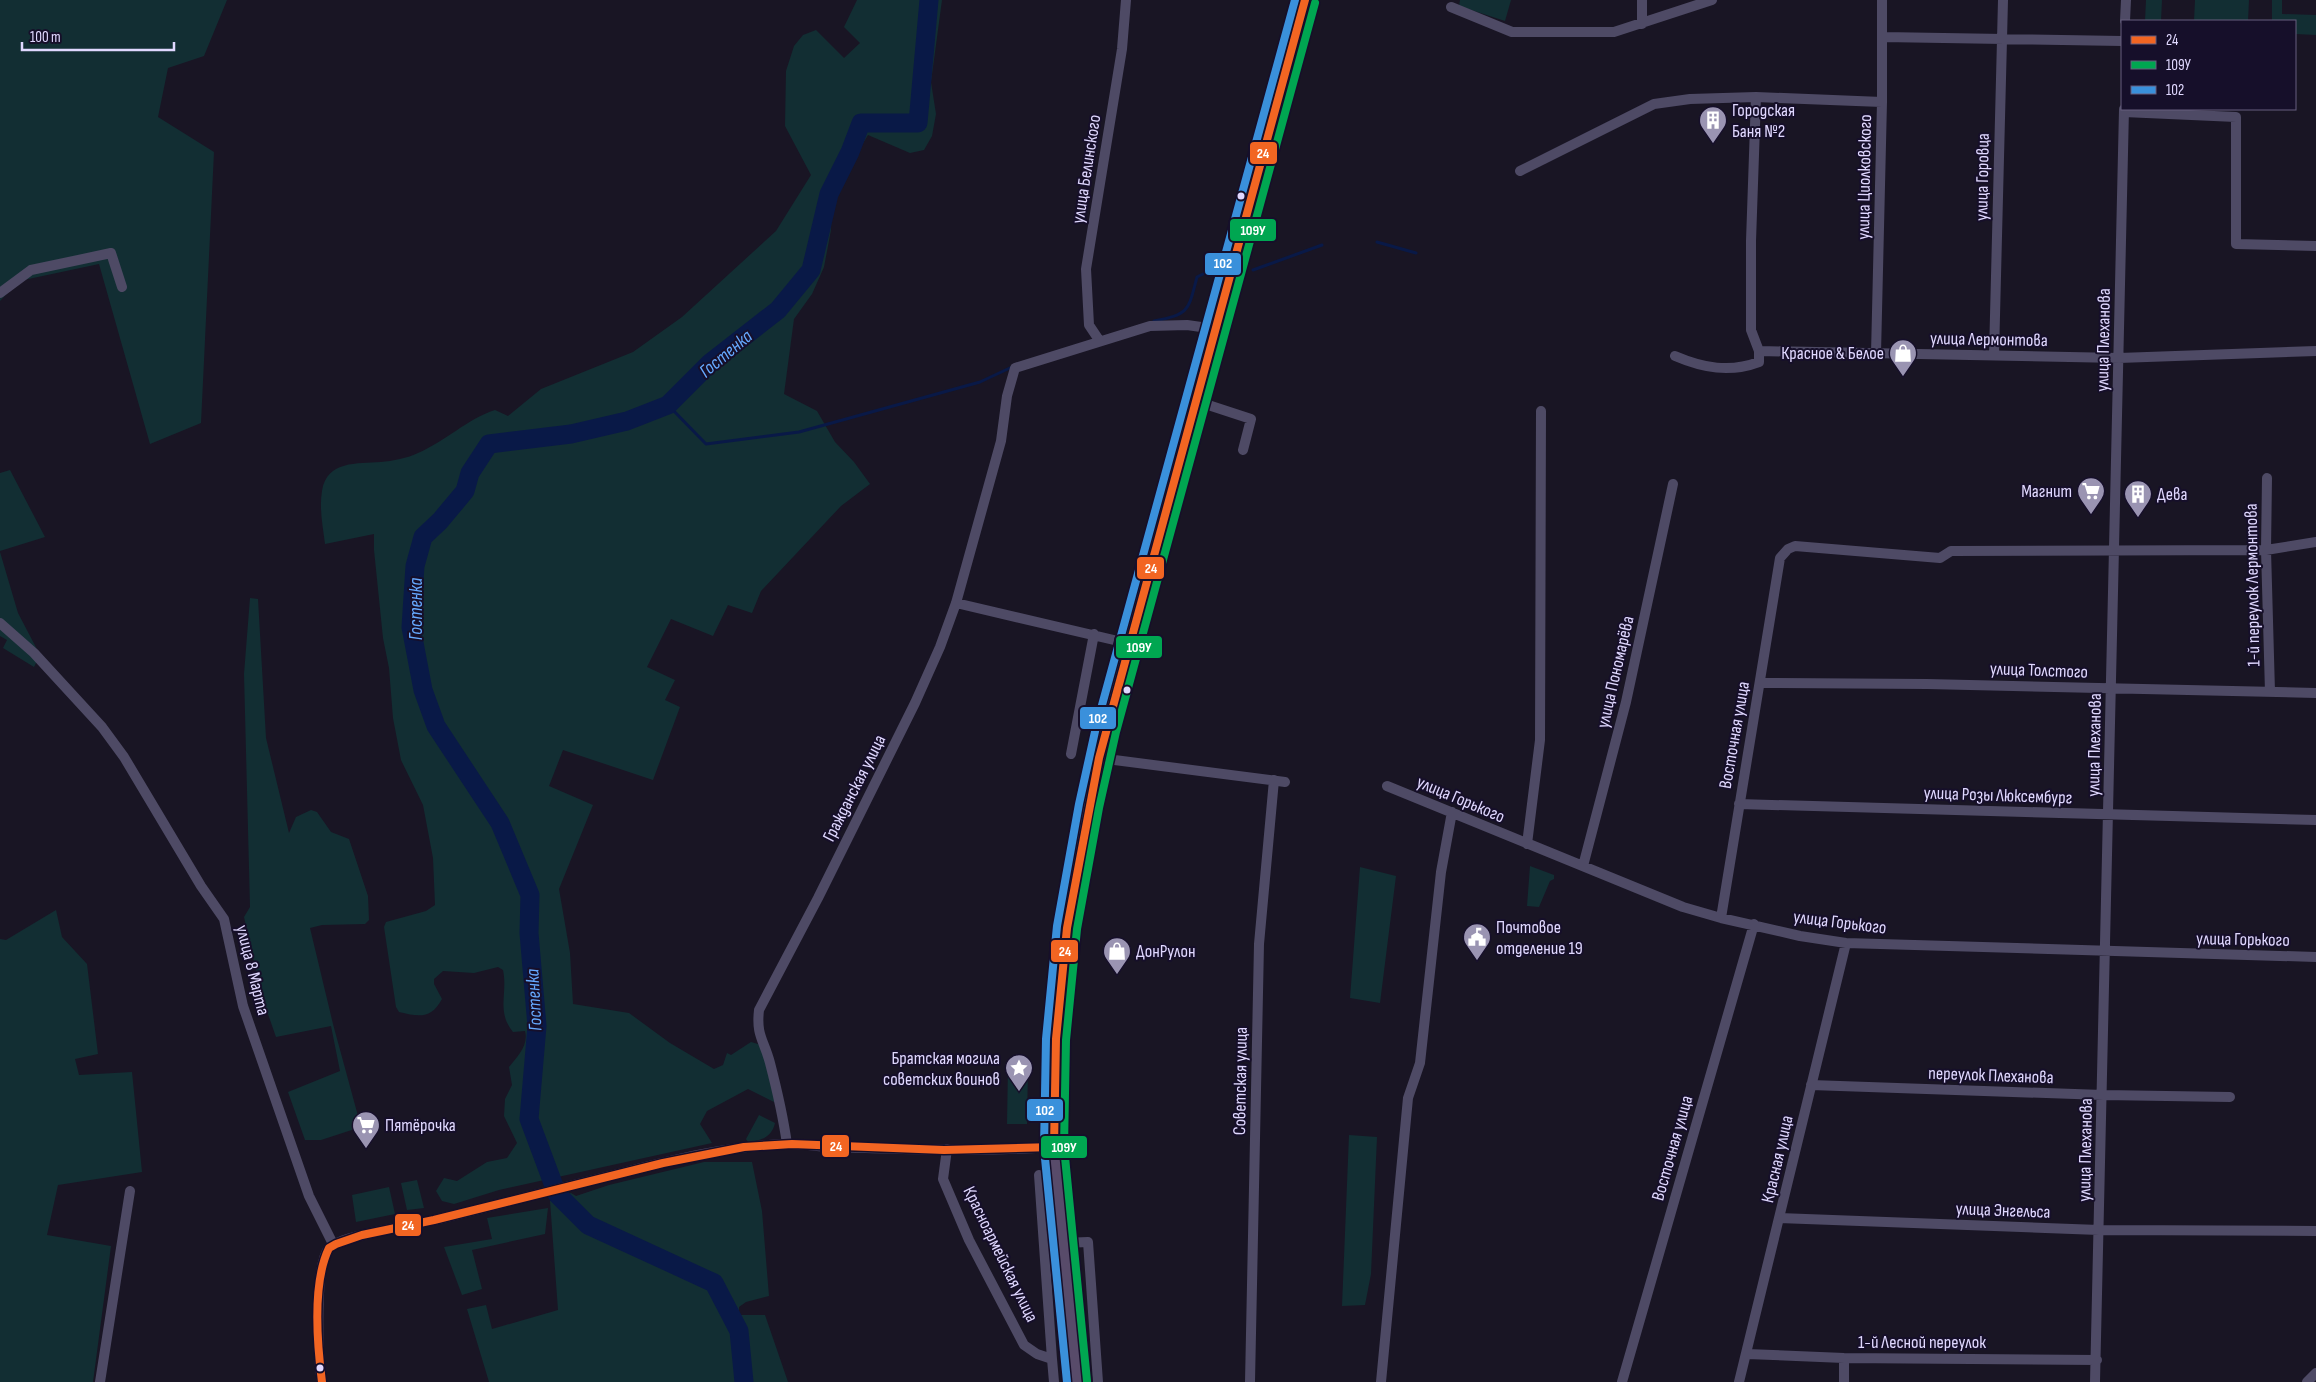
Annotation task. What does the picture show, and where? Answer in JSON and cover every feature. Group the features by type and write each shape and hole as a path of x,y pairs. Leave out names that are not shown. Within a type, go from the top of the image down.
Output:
{"main road":[{"path":"1077,1382 1054,1147 1056,1039 1066,928 1099,758 1305,0"}],"street":[{"name":"улица Белинского","path":"1099,340 1089,325 1086,269 1122,49 1126,0"},
{"path":"1642,0 1642,24"},
{"path":"1451,7 1512,32 1614,32 1712,0"},
{"name":"улица Циолковского","path":"1876,354 1882,102 1882,0"},
{"name":"улица Горовца","path":"1994,355 2003,0"},
{"path":"2126,0 2126,20"},
{"path":"1883,37 2121,41"},
{"path":"1520,171 1654,104 1690,99 1756,97 1882,102"},
{"path":"1675,356 1699,366 1742,368 1759,362 1759,351 1751,330 1751,241 1756,97"},
{"path":"2124,111 2236,117 2236,244 2316,246"},
{"name":"улица Плеханова","path":"2095,1382 2124,111"},
{"path":"0,293 31,270 111,253 122,287"},
{"path":"1099,340 1150,326 1187,325 1215,330"},
{"name":"Гражданская улица","path":"787,1144 782,1107 767,1050 758,1031 759,1010 818,898 915,703 956,603 1001,441 1007,396 1015,368 1099,340"},
{"name":"улица Лермонтова","path":"1759,351 2119,358 2316,351"},
{"path":"1196,401 1251,419 1242,450"},
{"path":"1527,844 1540,740 1541,411"},
{"name":"1-й переулок Лермонтова","path":"2267,478 2266,550 2270,692"},
{"name":"улица Пономарёва","path":"1583,866 1626,702 1673,484"},
{"path":"2115,550 2266,550 2316,542"},
{"name":"Восточная улица","path":"1721,918 1738,804 1780,558 1788,549 1794,546 1940,558 1951,551 2115,550"},
{"path":"956,603 1131,644"},
{"name":"улица 8 Марта","path":"0,623 34,653 102,727 124,757 201,886 224,919 243,1006 309,1196 333,1244"},
{"path":"1071,754 1094,634"},
{"name":"улица Толстого","path":"1760,683 1927,684 2316,692"},
{"path":"1099,758 1285,782"},
{"name":"Советская улица","path":"1250,1382 1259,944 1274,780"},
{"name":"улица Горького","path":"1387,786 1683,907 1721,918 1800,936 1846,943 2316,957"},
{"name":"улица Розы Люксембург","path":"1738,804 2316,820"},
{"path":"1381,1382 1408,1098 1420,1063 1441,872 1452,812"},
{"name":"Восточная улица","path":"1622,1382 1754,924"},
{"name":"Красная улица","path":"1739,1382 1846,943"},
{"name":"переулок Плеханова","path":"1811,1085 2103,1096 2230,1098"},
{"path":"322,1382 318,1332 322,1267 324,1256 333,1244 341,1240 436,1220 683,1156 787,1144 832,1147 947,1149 1054,1147"},
{"name":"Красноармейская улица","path":"947,1149 943,1179 969,1240 1024,1345 1037,1354 1052,1359"},
{"name":"Красноармейская улица","path":"1039,1175 1054,1382"},
{"path":"100,1382 130,1191"},
{"name":"улица Энгельса","path":"1780,1218 2099,1230 2316,1231"},
{"path":"1064,1242 1088,1242 1098,1382"},
{"name":"1-й Лесной переулок","path":"1747,1354 1844,1358 2096,1360"},
{"path":"1844,1358 1844,1382"},
{"path":"2307,1382 2316,1373"}],"green space":[{"path":"0,0 227,0 204,56 168,68 158,117 214,152 201,423 150,444 99,264 19,281 0,301"},
{"path":"857,0 942,0 931,82 936,114 932,136 924,150 910,153 868,135 837,187 832,204 831,230 824,267 812,294 794,319 784,394 817,411 835,442 854,462 870,484 841,506 761,591 752,613 728,605 713,636 671,619 647,667 675,680 665,700 680,707 653,780 563,750 549,786 593,805 559,889 570,953 573,1004 629,1013 670,1043 714,1069 723,1065 727,1053 731,1055 751,1042 758,1044 764,1052 780,1105 748,1089 707,1111 700,1124 712,1143 499,1190 454,1204 442,1201 436,1191 444,1178 457,1181 487,1162 507,1158 517,1143 504,1116 505,1099 512,1085 509,1067 524,1046 526,1036 525,1031 513,1032 505,1017 503,970 498,967 474,973 443,971 434,979 434,984 442,999 434,1010 424,1015 399,1012 396,1007 384,927 386,922 426,911 435,905 433,858 423,805 401,760 393,718 389,668 383,638 374,534 325,544 321,504 325,481 330,474 344,466 390,461 414,455 475,419 495,410 508,416 541,389 633,352 682,317 776,231 811,175 785,126 786,71 794,46 803,35 816,30 844,58 860,43 844,27"},
{"path":"1460,0 1511,0 1505,21 1459,6"},
{"path":"2146,0 2162,0 2161,20 2145,20"},
{"path":"2195,0 2249,0 2248,20 2194,20"},
{"path":"2272,0 2282,0 2282,14 2316,15 2316,35 2296,34 2296,20 2272,20"},
{"path":"10,470 45,537 0,551 0,473"},
{"path":"0,552 18,613 40,655 34,667 3,648 7,640 0,636"},
{"path":"250,598 258,599 266,738 289,833 296,817 311,810 317,812 331,832 349,839 368,896 369,920 365,924 322,925 310,928 333,1024 361,1127 321,1140 305,1140 288,1092 340,1071 331,1026 276,1037 261,994 244,917 250,907 244,674"},
{"path":"1530,866 1554,875 1554,879 1550,881 1539,907 1527,906"},
{"path":"1360,867 1396,876 1380,1003 1350,998"},
{"path":"56,910 62,937 87,964 98,1054 75,1059 79,1075 132,1072 142,1172 58,1185 47,1235 111,1246 93,1382 0,1382 0,939 6,940"},
{"path":"1008,1066 1028,1066 1027,1124 1007,1124"},
{"path":"759,1115 775,1123 774,1128 769,1135 757,1141 748,1142 746,1139"},
{"path":"1349,1135 1377,1137 1371,1274 1365,1305 1342,1306"},
{"path":"704,1162 752,1162 762,1211 769,1296 746,1302 739,1307 739,1315 765,1315 788,1382 489,1382 467,1309 486,1305 492,1329 558,1310 550,1201 571,1193 576,1196 609,1185"},
{"path":"417,1180 424,1208 407,1210 401,1183"},
{"path":"389,1187 395,1214 356,1222 352,1195"},
{"path":"548,1208 545,1234 472,1250 482,1289 462,1295 444,1247 492,1239 487,1218"}],"waterway":[{"name":"Гостенка","path":"744,1382 739,1331 714,1283 588,1225 557,1194 529,1119 537,1026 529,933 530,895 500,823 436,726 423,690 411,627 415,566 423,537 440,521 465,491 470,473 489,444 571,434 627,421 668,405 710,363 778,310 811,270 829,194 850,152 861,123 918,123 929,0"},
{"path":"1377,242 1416,253"},
{"path":"1253,270 1322,245"},
{"path":"1154,321 1175,316 1186,309 1192,297 1197,277 1219,266"},
{"path":"668,405 706,444 799,432 980,382 1012,367"}],"transit line":[{"name":"102","path":"1067,1382 1044,1148 1046,1039 1057,926 1079,804 1096,727 1295,0"},
{"name":"24","path":"1054,1147 1056,1039 1067,928 1099,758 1305,0"},
{"name":"109У","path":"1087,1381 1064,1147 1066,1040 1077,929 1099,808 1116,732 1315,3"},
{"name":"24","path":"322,1382 317,1314 320,1278 324,1262 329,1248 362,1235 434,1220 663,1163 744,1147 792,1144 944,1150 1054,1147"}],"place":[{"name":"Городская Баня №2","path":"1713,144"},
{"name":"Красное & Белое","path":"1903,377"},
{"name":"Магнит","path":"2091,515"},
{"name":"Дева","path":"2138,518"},
{"name":"Почтовое отделение 19","path":"1477,961"},
{"name":"ДонРулон","path":"1117,975"},
{"name":"Братская могила советских воинов","path":"1019,1092"},
{"name":"Пятёрочка","path":"366,1149"}]}
